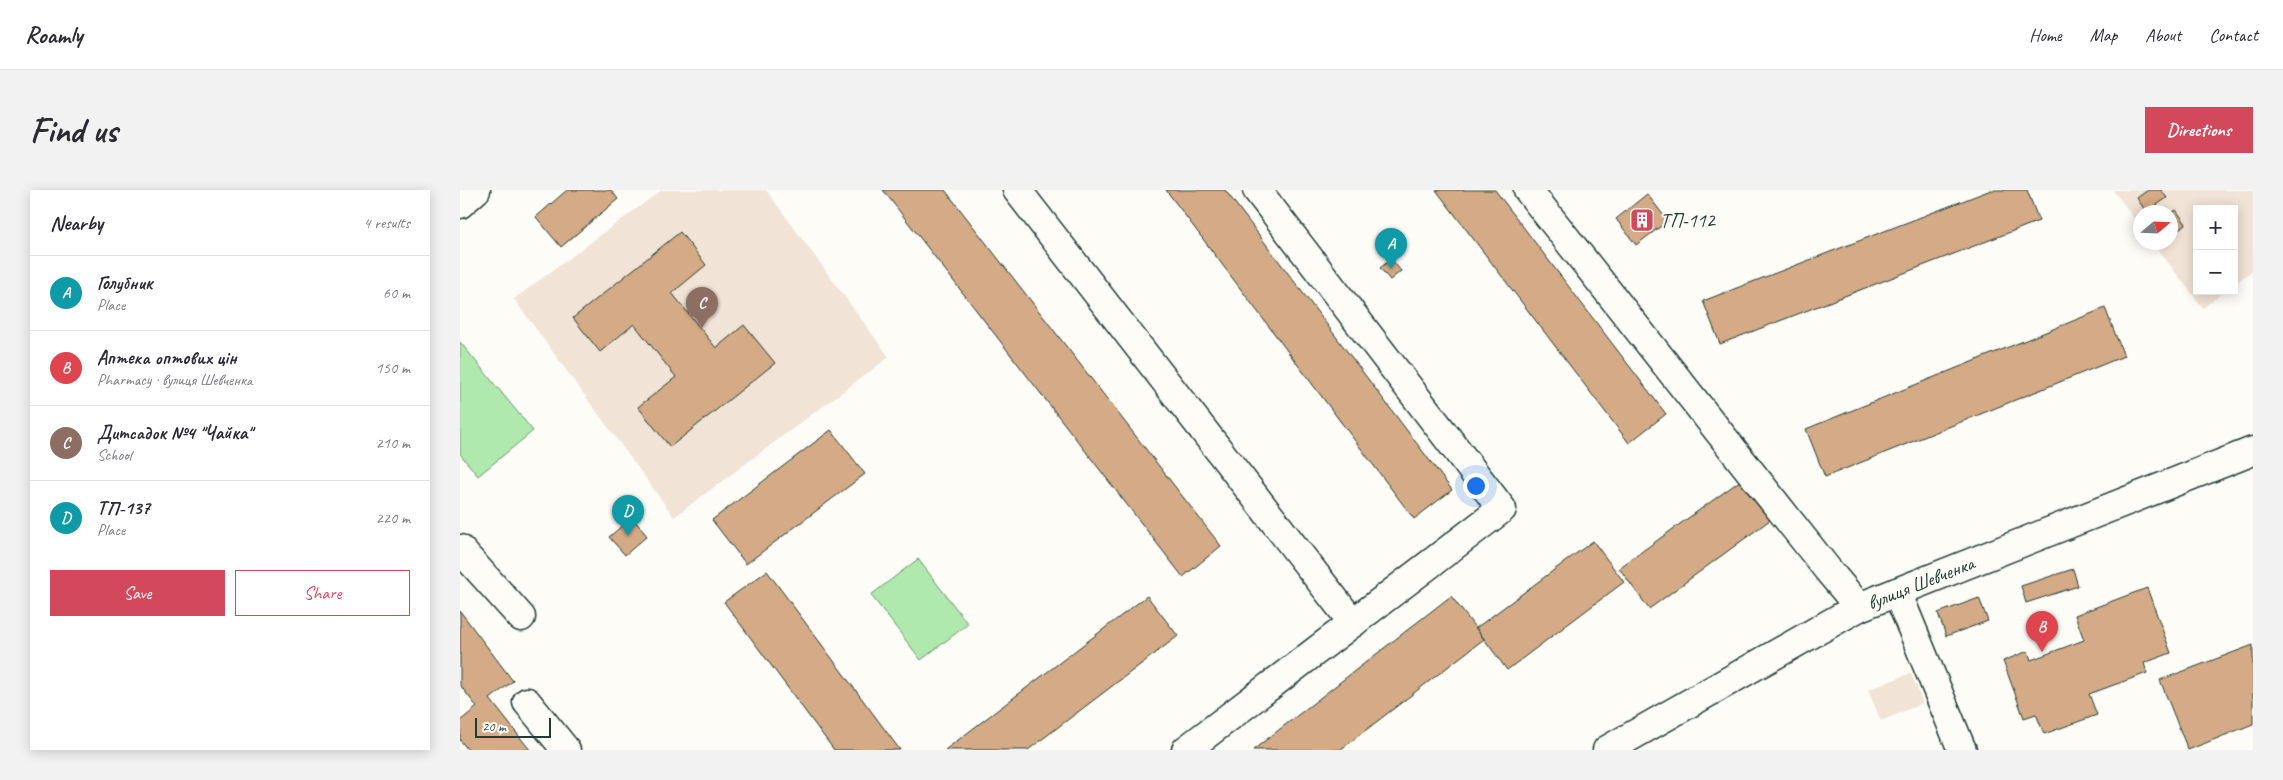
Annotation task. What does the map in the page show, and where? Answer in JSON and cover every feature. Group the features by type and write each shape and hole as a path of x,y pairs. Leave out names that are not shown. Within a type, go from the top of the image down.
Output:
{"street":[{"path":"460,204 476,190"},
{"path":"1017,190 1353,623"},
{"path":"1186,750 1502,508 1257,190"},
{"path":"1528,190 1859,607"},
{"name":"вулиця Шевченка","path":"1607,750 1859,607 2253,450"},
{"path":"460,549 521,616"},
{"path":"1897,592 1962,750"},
{"path":"527,702 566,750"}],"shaded area":[{"path":"662,190 766,190 889,357 674,517 514,299"},
{"path":"2113,190 2253,190 2253,270 2238,281 2238,205 2193,205 2193,295 2158,250 2178,250 2178,205 2133,205 2133,217"},
{"path":"2193,295 2220,295 2203,308"},
{"path":"1911,673 1923,703 1881,721 1868,690"}],"green space":[{"path":"460,342 533,431 478,476 460,454"},
{"path":"918,559 968,624 921,660 871,595"}],"building":[{"path":"567,190 611,190 618,199 561,247 536,217"},
{"path":"883,190 945,190 1221,546 1183,577"},
{"path":"1166,190 1225,190 1452,490 1414,519"},
{"path":"1436,190 1495,190 1666,414 1629,443"},
{"path":"1991,190 2027,190 2039,221 1720,344 1703,301"},
{"path":"2148,190 2161,190 2167,198 2156,205 2142,205 2137,198"},
{"name":"ТП-112","path":"1647,194 1668,221 1636,245 1616,219"},
{"path":"2178,213 2186,224 2178,230"},
{"path":"680,232 706,265 672,293 716,348 744,325 775,363 670,447 638,407 676,377 634,324 600,352 573,318"},
{"path":"1391,259 1401,271 1390,280 1380,268"},
{"path":"2105,308 2124,356 1825,477 1806,429"},
{"path":"831,430 865,474 746,564 712,520"},
{"path":"1741,480 1770,520 1649,609 1619,568"},
{"path":"632,517 647,536 625,555 609,537"},
{"path":"1593,541 1624,582 1507,670 1476,628"},
{"path":"2073,569 2078,586 2026,603 2021,586"},
{"path":"767,571 900,750 834,750 724,602"},
{"path":"2147,588 2171,653 2144,663 2147,673 2089,694 2097,715 2044,734 2036,714 2024,718 2003,661 2028,651 2031,660 2084,640 2075,615"},
{"path":"1147,596 1178,636 1028,750 945,750"},
{"path":"1451,596 1484,639 1340,750 1253,750"},
{"path":"1979,598 1988,621 1946,636 1938,613"},
{"path":"460,611 513,681 490,699 530,750 468,750 460,740 460,721 477,707 460,685"},
{"path":"2253,645 2253,724 2188,750 2160,680"}],"place":[{"name":"ТП-112","path":"1642,220"},
{"name":"Голубник","path":"1391,269"},
{"name":"Дитсадок №4 \"Чайка\"","path":"702,328"},
{"name":"ТП-137","path":"628,536"},
{"name":"Аптека оптових цін","path":"2042,652"}]}
